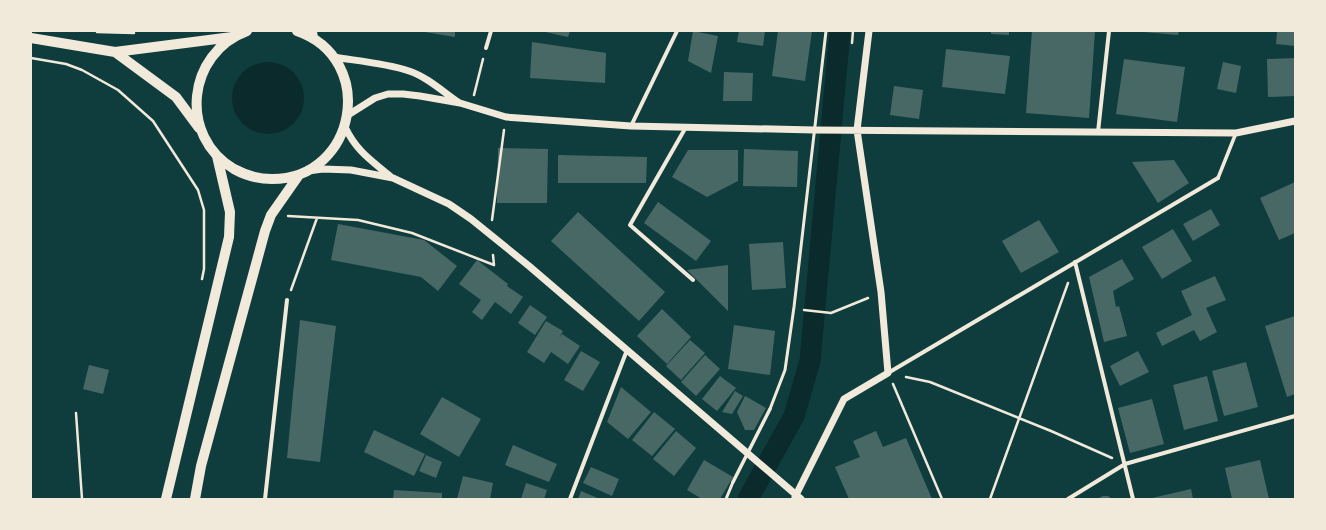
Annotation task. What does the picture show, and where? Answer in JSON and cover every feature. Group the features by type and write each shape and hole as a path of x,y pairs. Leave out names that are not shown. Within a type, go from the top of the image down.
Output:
{"main road":[{"path":"202,132 196,105 200,78 214,54 223,45 234,37 247,31"},
{"path":"115,52 176,97 202,132 208,144 217,156 228,165 241,173 256,178 285,179 304,173 320,163 331,152 345,127 348,115 348,90 340,67 314,35 297,31"},
{"path":"31,38 115,52 234,37"},
{"path":"166,499 229,237 230,212 217,156"},
{"path":"195,499 201,466 265,231 271,215 304,173"}],"street":[{"path":"486,48 491,31"},
{"path":"631,126 677,31"},
{"path":"869,31 857,130 881,292 888,372"},
{"path":"1098,132 1110,31"},
{"path":"333,57 394,67 409,71 424,78 460,103"},
{"path":"348,115 375,98 388,94 420,96 460,103 506,117 631,126 814,130 1236,133 1295,121"},
{"path":"345,127 362,154 393,178 449,204 471,219 530,266 756,461 785,484 797,497 844,399 1218,178 1236,133"},
{"path":"686,127 630,225 693,280"},
{"path":"304,173 323,169 351,170 393,178"},
{"path":"1075,262 1133,499"},
{"path":"265,499 287,300"},
{"path":"570,499 627,350"},
{"path":"733,482 770,409"},
{"path":"1068,499 1125,464 1295,416"}],"lane":[{"path":"770,409 785,370 794,307 826,31"},
{"path":"726,499 733,482"}],"path":[{"path":"852,43 854,31"},
{"path":"471,107 486,48"},
{"path":"31,58 66,64 82,70 118,90 153,121 198,190 204,210 204,269 201,283"},
{"path":"271,215 358,220 412,233 494,265 490,235 506,117"},
{"path":"287,300 317,218"},
{"path":"990,499 1075,262"},
{"path":"802,309 831,313 881,292"},
{"path":"888,372 930,382 1051,431 1125,464"},
{"path":"888,372 942,499"},
{"path":"76,413 82,499"}],"water":[{"path":"261,62 275,62 294,72 304,91 304,105 294,124 275,134 261,134 242,124 232,105 232,91 242,72"}],"building":[{"path":"419,31 455,31 455,37"},
{"path":"541,31 570,31 568,37"},
{"path":"693,31 718,36 711,73 688,61"},
{"path":"739,31 765,31 763,46 737,42"},
{"path":"778,31 812,31 805,81 772,76"},
{"path":"991,31 1009,31 1009,35 991,34"},
{"path":"1032,31 1095,31 1089,118 1026,113"},
{"path":"1143,31 1179,31 1178,35"},
{"path":"1277,31 1295,31 1295,46 1276,44"},
{"path":"532,42 606,53 605,83 530,78"},
{"path":"946,49 1010,56 1005,94 942,87"},
{"path":"1295,58 1295,96 1268,97 1267,59"},
{"path":"1124,59 1185,67 1177,122 1116,114"},
{"path":"1223,62 1241,66 1236,93 1217,89"},
{"path":"724,72 753,73 752,101 723,101"},
{"path":"894,86 923,90 919,119 890,115"},
{"path":"498,148 548,149 547,203 497,203"},
{"path":"744,149 798,151 797,187 743,186"},
{"path":"688,150 738,150 738,181 707,197 672,177"},
{"path":"558,155 647,157 646,183 558,183"},
{"path":"1174,160 1189,183 1158,203 1132,162"},
{"path":"1295,182 1295,233 1279,240 1260,198"},
{"path":"658,202 711,241 696,261 644,223"},
{"path":"1211,209 1220,225 1193,241 1183,224"},
{"path":"578,212 665,292 639,321 551,241"},
{"path":"1039,220 1059,252 1021,273 1002,241"},
{"path":"338,224 424,240 457,266 438,291 421,277 331,260"},
{"path":"1173,229 1192,261 1162,279 1142,247"},
{"path":"783,242 786,288 752,290 749,244"},
{"path":"1122,259 1134,279 1113,291 1116,307 1119,306 1127,336 1104,342 1089,277"},
{"path":"477,260 508,284 507,286 523,297 511,314 495,302 482,320 472,312 481,300 459,284"},
{"path":"728,265 728,311 687,270"},
{"path":"1215,276 1226,300 1206,308 1217,332 1200,341 1194,330 1162,346 1156,333 1192,315 1181,291"},
{"path":"530,305 547,317 535,335 518,323"},
{"path":"662,309 691,337 667,364 637,336"},
{"path":"1295,316 1295,394 1287,397 1265,326"},
{"path":"300,320 336,326 320,462 287,458"},
{"path":"546,321 563,331 559,338 562,334 580,346 568,364 551,352 544,363 527,352"},
{"path":"734,325 775,331 770,375 728,369"},
{"path":"690,340 705,353 681,380 666,366"},
{"path":"581,351 600,362 583,391 564,380"},
{"path":"1138,351 1149,372 1120,386 1110,366"},
{"path":"705,355 720,369 696,396 681,382"},
{"path":"1246,362 1258,407 1224,416 1212,371"},
{"path":"89,365 109,370 103,394 83,389"},
{"path":"720,376 736,388 717,411 702,399"},
{"path":"1207,376 1218,421 1184,430 1173,385"},
{"path":"621,387 651,412 628,439 607,422"},
{"path":"735,391 743,396 732,414 722,412"},
{"path":"745,396 766,408 754,430 745,430 737,412"},
{"path":"442,397 481,419 459,457 420,434"},
{"path":"1152,399 1164,444 1130,453 1118,408"},
{"path":"654,412 675,429 652,456 632,440"},
{"path":"374,430 425,454 414,476 364,452"},
{"path":"676,431 696,448 674,476 653,459"},
{"path":"876,431 883,447 906,438 932,499 849,499 835,467 860,457 853,441"},
{"path":"513,445 557,464 549,482 505,465"},
{"path":"426,455 442,462 436,478 419,471"},
{"path":"704,460 733,477 720,499 702,499 687,490"},
{"path":"1260,460 1269,499 1232,499 1225,468"},
{"path":"591,467 619,479 612,496 583,483"},
{"path":"463,476 493,483 490,499 457,499"},
{"path":"526,483 547,490 544,499 521,499"},
{"path":"1191,489 1193,499 1152,499 1152,498"},
{"path":"394,490 442,493 442,499 393,499"},
{"path":"581,491 600,499 578,499"},
{"path":"1103,496 1108,496 1112,499 1097,499"}],"waterway":[{"path":"748,499 794,416 810,361 840,31"}]}
